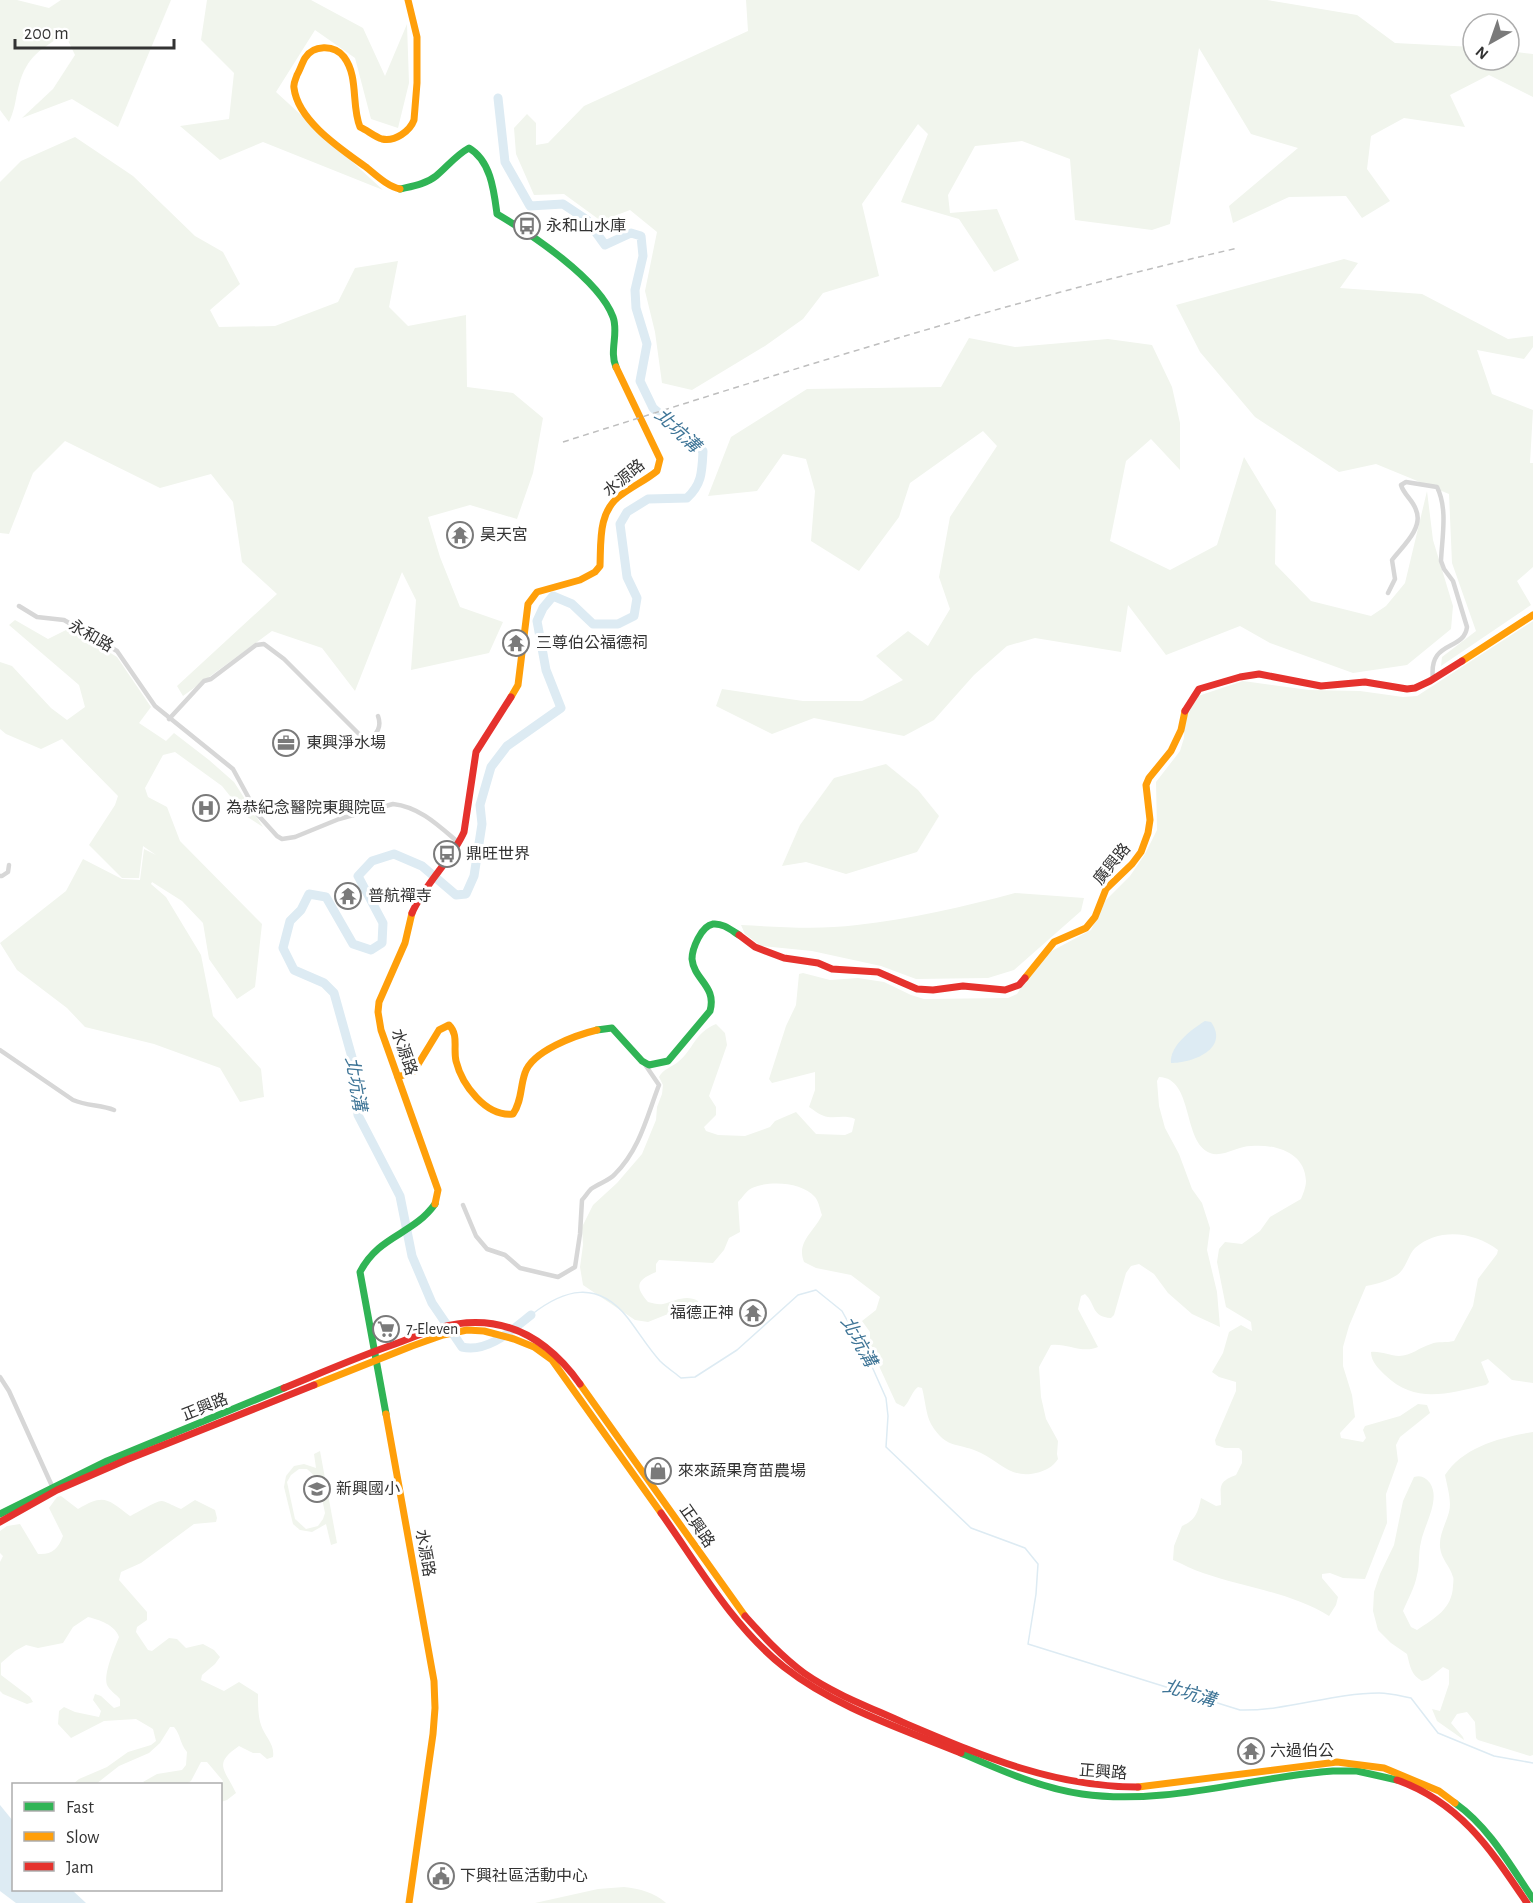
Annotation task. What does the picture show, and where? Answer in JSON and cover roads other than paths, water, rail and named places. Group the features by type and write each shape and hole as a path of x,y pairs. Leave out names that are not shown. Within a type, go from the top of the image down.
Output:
{"street":[{"name":"水源路","path":"408,0 417,35 414,121 408,130 397,136 383,139 360,127 356,117 354,83 344,57 333,48 322,47 306,56 293,85 297,100 324,134 388,184 398,189 425,183 435,177 462,151 469,148 477,150 483,158 495,196 497,214 519,226 590,284 609,306 614,320 615,333 611,352 614,362 660,459 657,471 616,499 609,507 603,520 600,566 597,571 588,577 537,592 528,604 518,685 476,752 464,832 459,843 418,898 412,912 405,943 379,1002 381,1030 438,1190 436,1204 432,1210 414,1225 380,1244 368,1256 360,1272 434,1681 433,1734 410,1899"},
{"path":"1388,593 1395,579 1392,560 1414,532 1418,516 1416,508 1404,493 1401,485 1406,482 1437,487 1442,497 1443,507 1442,561 1444,569 1453,581 1467,627 1462,640 1450,645 1434,660 1431,667 1433,679"},
{"name":"永和路","path":"19,606 37,616 64,620 117,651 154,706 233,769 258,815 277,836 295,837 339,819 393,804 424,815 459,843"},
{"name":"廣興路","path":"642,1061 649,1065 668,1061 710,1011 712,1004 710,990 694,968 692,957 699,937 714,924 727,927 755,947 784,958 818,963 832,969 878,972 917,989 933,990 963,986 1005,990 1019,985 1054,942 1086,928 1095,917 1106,889 1141,852 1150,820 1146,785 1171,751 1181,730 1185,710 1199,689 1258,674 1321,686 1365,682 1398,689 1415,688 1433,679 1533,615"},
{"path":"169,719 204,681 211,679 256,645 264,644 284,659 361,736 369,741 377,733 380,722 378,716"},
{"path":"0,876 8,872 9,865"},
{"path":"398,1077 414,1071 439,1030 449,1025 456,1035 454,1049 461,1074 477,1097 496,1113 504,1116 513,1114 518,1108 528,1064 533,1059 577,1037 612,1028 626,1041 659,1085 638,1143 615,1175 592,1189 582,1200 575,1267 562,1276 520,1268 505,1254 487,1249 476,1236 463,1205"},
{"path":"0,1050 73,1100 114,1110"},
{"name":"正興路","path":"0,1522 57,1490 126,1460 445,1335 469,1323 500,1325 528,1334 548,1347 569,1368 739,1609 765,1639 794,1665 830,1689 990,1758 1042,1776 1082,1785 1113,1789 1142,1787 1337,1762 1384,1768 1439,1791 1469,1813 1492,1839 1533,1899"},
{"name":"正興路","path":"0,1514 52,1486 107,1461 375,1351 439,1328 474,1330 507,1337 528,1344 548,1356 609,1437 728,1608 756,1641 784,1667 824,1694 1012,1776 1051,1788 1101,1796 1146,1795 1312,1772 1357,1772 1396,1779 1436,1798 1465,1821 1485,1843 1527,1903"},
{"path":"0,1377 9,1391 52,1486"}],"waterway":[{"name":"北坑溝","path":"498,98 505,162 530,206 563,204 587,220 605,245 631,233 641,236 643,256 635,290 636,308 647,344 640,381 653,408 703,451 700,477 696,488 687,498 648,499 627,512 620,524 627,577 637,598 634,616 618,624 593,624 572,604 553,596 543,608 537,621 546,670 561,708 507,746 491,767 480,805 482,824 474,876 466,894 456,895 422,866 394,854 372,861 358,876 383,923 382,943 371,950 353,944 326,897 309,894 301,910 290,921 283,948 294,970 324,983 334,993 353,1061 358,1115 400,1196 412,1256 432,1303 462,1347 481,1347 499,1339 531,1315"},
{"name":"北坑溝","path":"531,1315 543,1306 568,1294 580,1292 604,1297 616,1305 627,1317 662,1363 681,1378 695,1377 737,1350 798,1295 816,1290 842,1311 869,1360 886,1398 888,1416 886,1447 971,1528 1025,1548 1038,1564 1028,1644 1240,1710 1275,1708 1361,1694 1383,1693 1411,1698 1438,1733 1494,1756 1533,1763"}],"railway":[{"path":"563,442 899,338 1067,290 1238,248"}],"place":[{"name":"永和山水庫","path":"527,226"},
{"name":"昊天宮","path":"460,535"},
{"name":"三尊伯公福德祠","path":"516,643"},
{"name":"東興淨水場","path":"286,743"},
{"name":"為恭紀念醫院東興院區","path":"206,808"},
{"name":"鼎旺世界","path":"447,854"},
{"name":"普航禪寺","path":"348,896"},
{"name":"福德正神","path":"753,1313"},
{"name":"7-Eleven","path":"386,1329"},
{"name":"來來蔬果育苗農場","path":"658,1471"},
{"name":"新興國小","path":"317,1489"},
{"name":"六過伯公","path":"1251,1751"},
{"name":"下興社區活動中心","path":"441,1876"}]}
